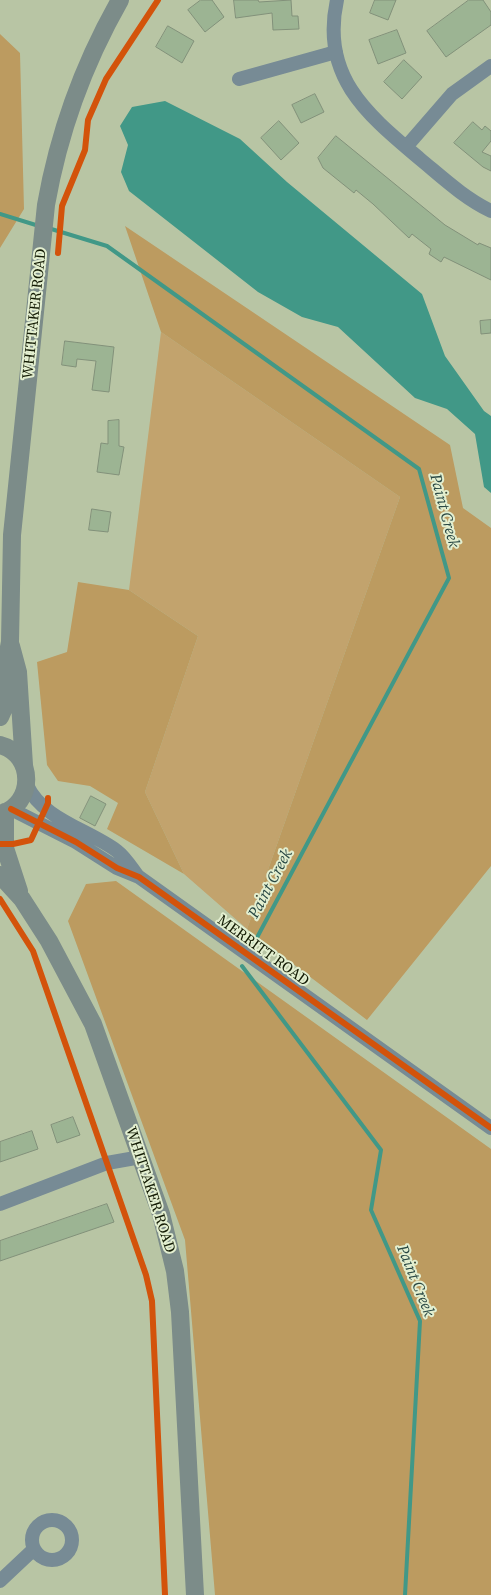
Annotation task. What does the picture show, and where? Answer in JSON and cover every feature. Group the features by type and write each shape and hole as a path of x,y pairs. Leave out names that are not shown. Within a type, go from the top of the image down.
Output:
{"main road":[{"name":"WHITTAKER ROAD","path":"0,717 4,708 4,673 10,642 12,535 46,205 54,160 75,92 99,37 120,0"},
{"name":"WHITTAKER ROAD","path":"10,642 18,672 27,785"},
{"path":"0,744 12,750 24,765"},
{"path":"5,812 24,795 27,785"},
{"name":"WHITTAKER ROAD","path":"5,812 5,848 22,899"},
{"name":"WHITTAKER ROAD","path":"0,875 22,899 49,941 93,1024 161,1214 175,1271 180,1312 195,1595"}],"street":[{"path":"337,0 334,27 336,52 352,94 367,112 406,147 465,196 491,211"},
{"path":"239,78 336,52"},
{"path":"406,147 452,94 491,66"},
{"name":"MERRITT ROAD","path":"27,785 35,799 46,809 119,853 139,878"},
{"name":"MERRITT ROAD","path":"5,812 76,842 117,868 139,878 491,1128"},
{"path":"0,1204 107,1163 141,1156"},
{"path":"0,1581 34,1549"}],"shaded area":[{"path":"0,34 20,53 24,209 0,248"},
{"path":"125,226 450,445 463,508 491,528 491,866 367,1020 247,929 400,497 161,332"},
{"path":"161,332 400,497 247,929 184,874 145,792 198,636 129,590"},
{"path":"78,582 129,590 198,636 145,792 184,874 107,829 118,803 90,786 58,781 47,765 37,662 67,652"},
{"path":"116,881 491,1149 491,1595 215,1595 185,1240 68,921 86,884"}],"water":[{"path":"165,101 240,139 287,182 422,294 445,356 484,411 491,416 491,493 484,487 475,434 447,409 415,398 338,327 302,317 258,292 129,191 121,172 128,145 120,126 132,107"}],"building":[{"path":"201,0 212,0 224,17 205,32 188,10"},
{"path":"234,0 258,0 259,2 291,0 292,16 298,16 299,29 273,30 272,13 236,18"},
{"path":"375,0 396,0 388,20 370,13"},
{"path":"469,0 483,0 491,12 491,25 446,57 427,31"},
{"path":"168,26 194,41 182,63 156,47"},
{"path":"397,30 406,53 378,64 369,40"},
{"path":"404,60 422,77 402,99 384,82"},
{"path":"315,94 324,112 301,123 292,105"},
{"path":"279,121 299,143 281,160 261,138"},
{"path":"473,122 482,130 485,126 491,131 491,141 482,152 491,156 491,171 483,167 454,143"},
{"path":"336,136 445,225 478,245 479,243 491,248 491,280 444,257 441,262 429,254 431,249 412,234 409,238 356,190 354,193 323,168 318,158"},
{"path":"491,320 491,333 481,334 480,321"},
{"path":"65,341 114,347 109,392 92,390 96,361 77,359 76,367 62,365"},
{"path":"119,420 119,446 124,447 119,475 97,472 101,443 108,444 108,421"},
{"path":"92,509 111,512 108,532 89,530"},
{"path":"91,796 106,804 95,826 80,818"},
{"path":"73,1117 80,1135 57,1143 51,1125"},
{"path":"32,1131 38,1149 0,1162 0,1142"},
{"path":"107,1204 114,1222 0,1261 0,1241"}],"waterway":[{"name":"Paint Creek","path":"0,214 39,226"},
{"name":"Paint Creek","path":"48,228 107,246 419,469 449,578 253,945"},
{"name":"Paint Creek","path":"242,966 381,1150 371,1210 420,1321 405,1595"}],"cycle path":[{"path":"58,253 62,206 85,150 88,120 106,79 158,0"},
{"path":"0,844 13,844 31,840 48,803 48,798"},
{"path":"11,809 76,842 117,868 139,877 491,1128"},
{"path":"0,899 33,951 146,1275 152,1301 165,1595"}]}
